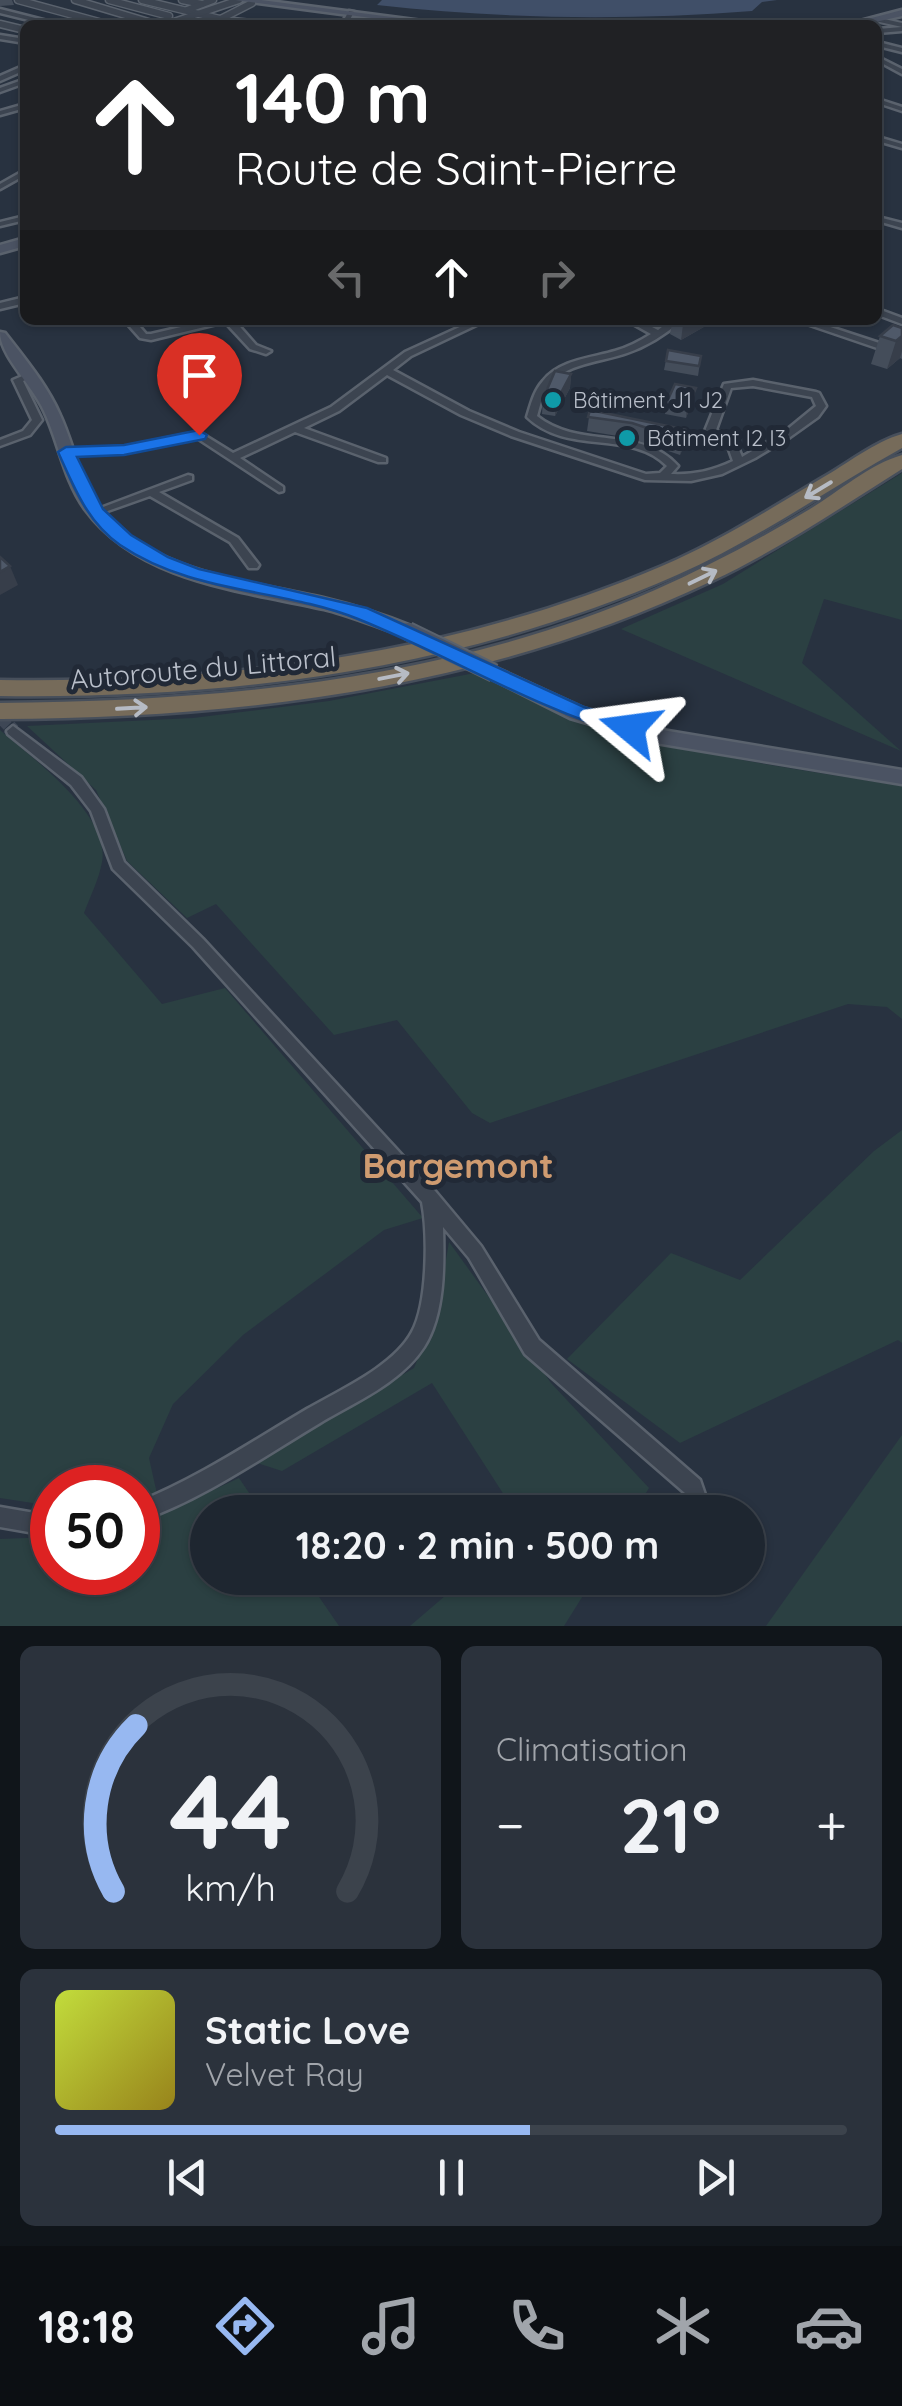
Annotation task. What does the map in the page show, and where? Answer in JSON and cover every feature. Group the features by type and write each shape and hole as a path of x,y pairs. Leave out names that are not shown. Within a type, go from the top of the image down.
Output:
{"highway":[{"name":"Autoroute du Littoral","path":"4,703 342,664 494,633 672,570 751,530 902,440"},
{"name":"Autoroute du Littoral","path":"4,703 81,710 298,693 426,670 528,644 703,577 902,461"}],"main road":[{"path":"239,0 411,20"},
{"path":"0,336 52,411 66,452 95,512 135,546 194,574 284,592 402,629 577,713 656,736 902,776"}],"street":[{"path":"18,0 92,20"},
{"path":"75,0 137,20"},
{"path":"109,0 169,16"},
{"path":"142,0 224,20 252,2"},
{"path":"182,0 202,4"},
{"path":"159,20 213,0"},
{"path":"182,20 239,0"},
{"path":"0,11 37,20"},
{"path":"347,20 351,12"},
{"path":"133,325 142,336 175,325"},
{"path":"231,325 253,347 266,351"},
{"path":"236,456 335,409 386,370 472,325"},
{"path":"640,325 658,334"},
{"path":"386,370 465,413 515,434 645,477 673,466 655,451 566,435 540,427 532,417 536,396 561,368 622,352 671,325"},
{"path":"815,325 880,346 902,334"},
{"path":"0,443 20,438 34,428 36,420 18,380 30,376"},
{"path":"665,472 675,478 704,476 740,462 810,421 822,406 816,395 753,384 728,386 710,431 731,442 740,462"},
{"path":"296,428 382,460"},
{"path":"66,452 124,450 199,435 279,488"},
{"path":"95,512 188,478"},
{"path":"151,492 234,540 253,565"},
{"path":"4,703 97,809 118,865 198,943 474,1252 532,1347 693,1487 696,1495"},
{"path":"160,1504 178,1497 372,1381 420,1340 431,1281 434,1226 429,1198"},
{"path":"0,1517 30,1522"}],"green space":[{"path":"902,473 902,620 824,599 802,663 901,751 621,629 723,584"},
{"path":"475,673 528,698 632,735 736,759 902,786 902,1019 887,1007 848,1004 490,1123 472,1113 397,1020 334,1035 216,904 187,918 127,861 96,790 27,726 193,718 329,701"},
{"path":"0,730 66,789 94,825 102,862 84,913 162,1004 225,988 423,1218 384,1230 243,1335 173,1404 149,1458 151,1465 30,1465 30,1503 0,1498"},
{"path":"902,1130 902,1343 898,1340 680,1443 567,1359 671,1253 740,1280 874,1151"},
{"path":"449,1242 551,1383 649,1488 645,1495 504,1495 432,1383 282,1471 254,1462 414,1368 437,1313"},
{"path":"902,1435 902,1626 766,1626"},
{"path":"239,1478 250,1495 202,1495"},
{"path":"190,1501 190,1595 318,1595 339,1626 0,1626 0,1539 30,1538 30,1595 160,1595 160,1515"},
{"path":"446,1595 583,1595 564,1626 410,1626"}],"water":[{"path":"382,0 777,0 762,2 752,11 611,17 518,16 377,5"}],"building":[{"path":"893,325 902,328 902,336 896,341 880,336"},
{"path":"668,350 701,356 699,366 666,361"},
{"path":"555,371 571,374 556,402 543,399"},
{"path":"675,384 696,388 687,408 666,404"},
{"path":"590,410 687,430 683,440 632,423 588,417"},
{"path":"0,557 10,566 0,572"}],"tunnel":[{"path":"0,718 13,731"}],"place":[{"name":"Bâtiment J1 J2","path":"553,400"},
{"name":"Bâtiment I2 I3","path":"627,438"}],"district":[{"name":"Bargemont","path":"458,1166"}],"route":[{"path":"199,435 124,450 66,452 75,478 95,512 124,539 162,561 194,574 284,592 397,626 577,713 630,728"}]}
